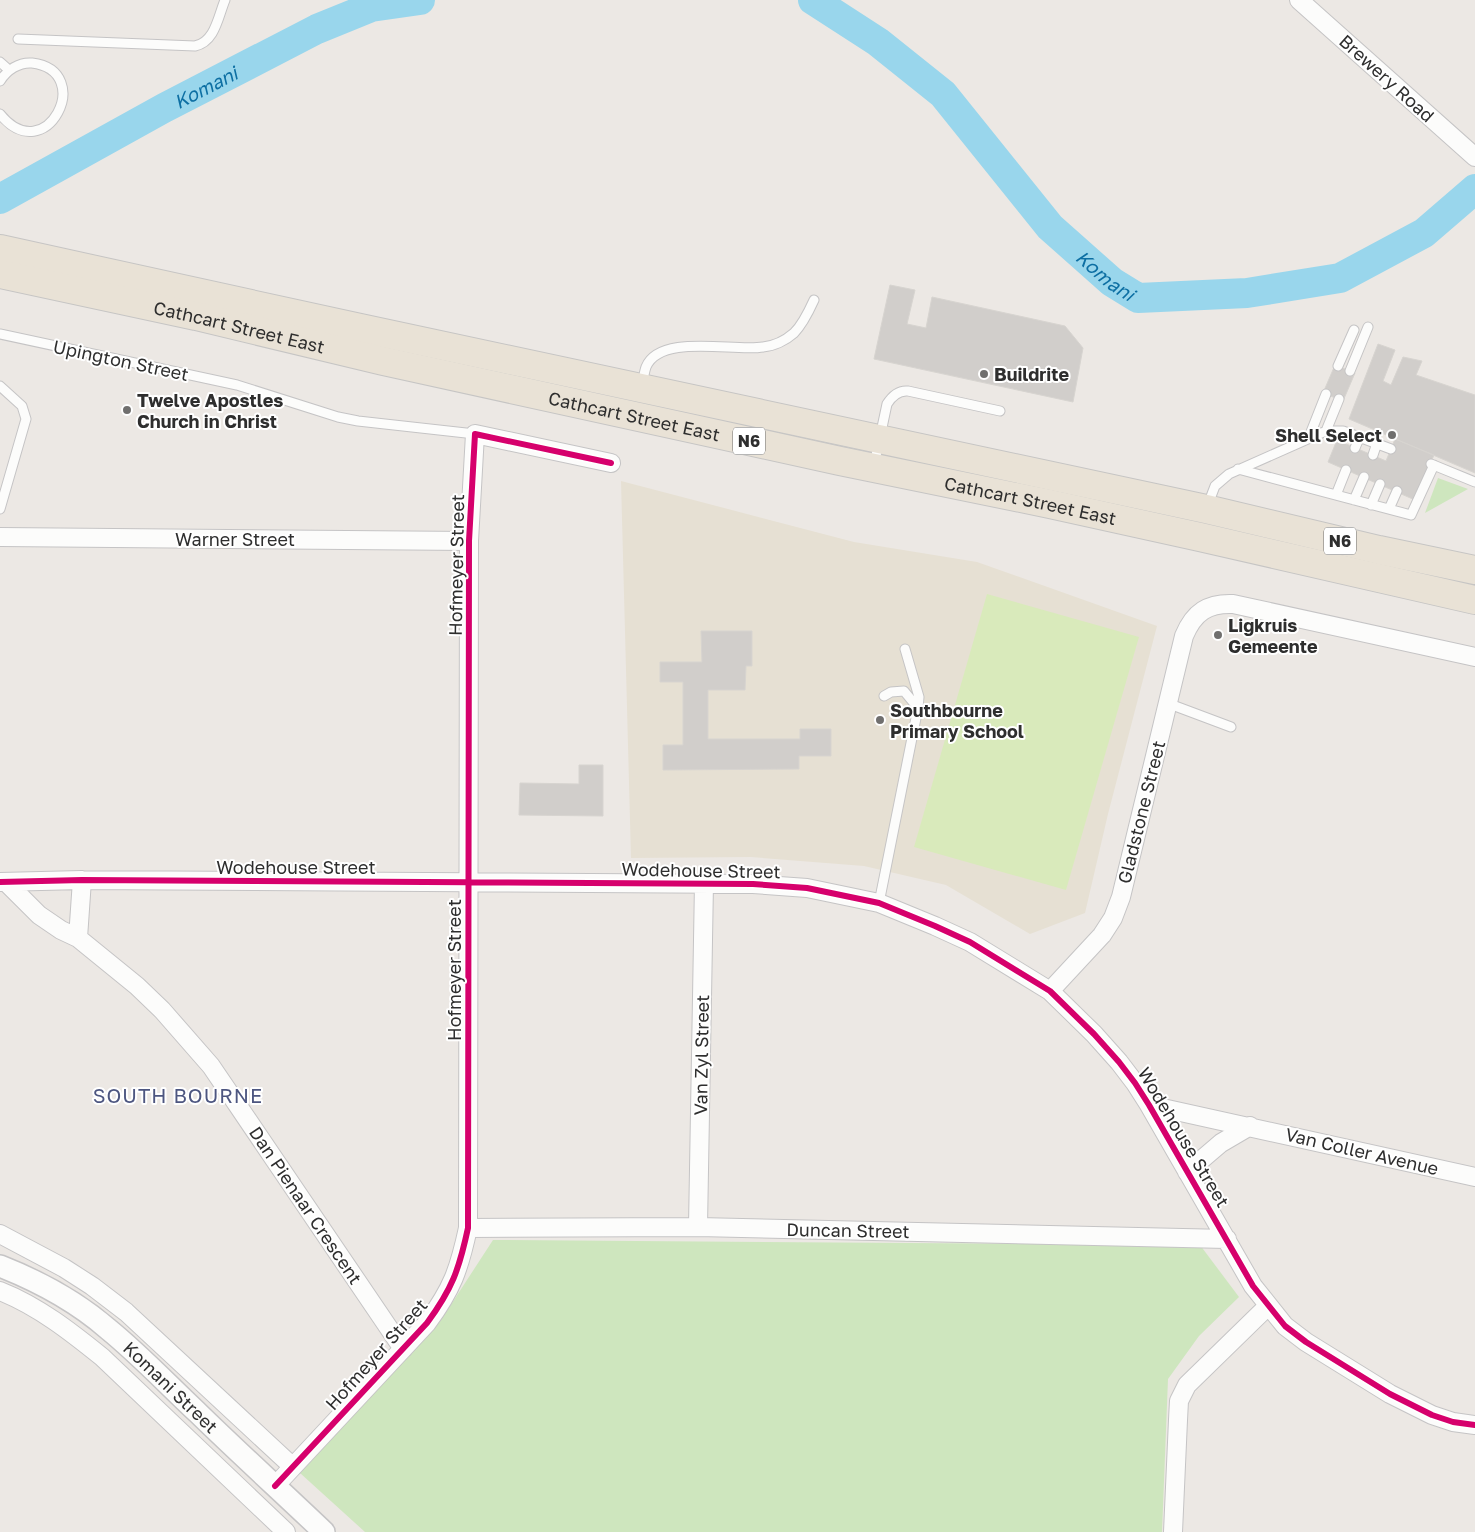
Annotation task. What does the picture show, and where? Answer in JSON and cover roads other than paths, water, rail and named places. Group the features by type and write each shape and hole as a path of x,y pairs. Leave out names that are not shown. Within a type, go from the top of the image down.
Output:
{"highway":[{"name":"Cathcart Street East","path":"7,250 360,328 639,402 873,468 1041,502 1203,523 1379,550 1475,570"},
{"name":"Cathcart Street East","path":"12,277 196,316 383,361 880,438 1203,523 1475,600"}],"street":[{"name":"Brewery Road","path":"1299,0 1475,157"},
{"path":"475,434 611,463"},
{"name":"Hofmeyer Street","path":"275,1486 403,1349 436,1310 455,1279 462,1260 468,1228 469,541 475,434"},
{"name":"Warner Street","path":"0,537 469,541"},
{"name":"Gladstone Street","path":"1050,990 1102,935 1113,918 1120,897 1184,636 1188,624 1197,616 1214,605 1233,604 1475,657"},
{"path":"78,938 82,880"},
{"name":"Wodehouse Street","path":"3,882 82,880 753,884 807,888 879,904 970,942 1050,990 1094,1034 1119,1062 1150,1104 1253,1286 1285,1326 1306,1342 1390,1394 1432,1416 1453,1422 1475,1425"},
{"name":"Dan Pienaar Crescent","path":"3,882 48,922 78,938 137,986 162,1010 211,1066 403,1349"},
{"name":"Van Zyl Street","path":"698,1227 704,883"},
{"name":"Van Coller Avenue","path":"1150,1104 1185,1114 1250,1126 1475,1176"},
{"path":"1188,1172 1216,1147 1250,1126"},
{"name":"Duncan Street","path":"468,1228 698,1227 1227,1239"},
{"name":"Komani Street","path":"0,1234 64,1268 92,1286 119,1307 293,1466"},
{"name":"Komani Street","path":"0,1266 43,1285 107,1327 141,1357 324,1532"},
{"name":"Komani Street","path":"0,1292 13,1296 34,1308 75,1335 102,1357 286,1532"},
{"path":"1173,1532 1179,1401 1182,1392 1268,1306"}],"lane":[{"path":"18,39 195,46 206,42 211,36 225,0"},
{"path":"0,62 9,70"},
{"path":"0,80 9,70 18,65 29,63 40,65 50,70 57,77 62,87 64,98 56,118 38,130 27,131 4,125 0,114"},
{"path":"639,402 646,367 654,357 664,351 692,347 762,348 774,345 794,333 809,312 814,300"},
{"path":"1350,371 1368,327"},
{"path":"1338,366 1354,330"},
{"name":"Upington Street","path":"0,334 237,385 338,417 358,421 475,434"},
{"path":"0,386 22,406 26,419 0,509"},
{"path":"873,468 887,404 894,395 903,390 1000,411"},
{"path":"1309,437 1326,394"},
{"path":"1326,430 1339,399"},
{"path":"1203,523 1215,486 1229,474 1326,430 1343,430 1391,449"},
{"path":"1355,448 1360,436"},
{"path":"1373,455 1377,443"},
{"path":"1238,469 1411,515 1432,465 1475,482"},
{"path":"1336,495 1346,470"},
{"path":"1354,500 1364,478"},
{"path":"1371,505 1380,484"},
{"path":"1389,509 1397,491"},
{"path":"879,904 918,708 919,696 905,649"},
{"path":"884,696 891,692 904,691 918,708"},
{"path":"1167,702 1231,727"}],"waterway":[{"name":"Komani","path":"0,199 164,108 317,29 371,7 420,0"},
{"name":"Komani","path":"813,0 878,42 943,94 1050,227 1112,282 1138,298 1247,293 1340,278 1424,233 1475,189"}],"place":[{"name":"Buildrite","path":"984,374"},
{"name":"Twelve Apostles Church in Christ","path":"127,410"},
{"name":"Shell Select","path":"1392,435"},
{"name":"Ligkruis Gemeente","path":"1218,635"},
{"name":"Southbourne Primary School","path":"880,720"}],"district":[{"name":"SOUTH BOURNE","path":"178,1095"}]}
